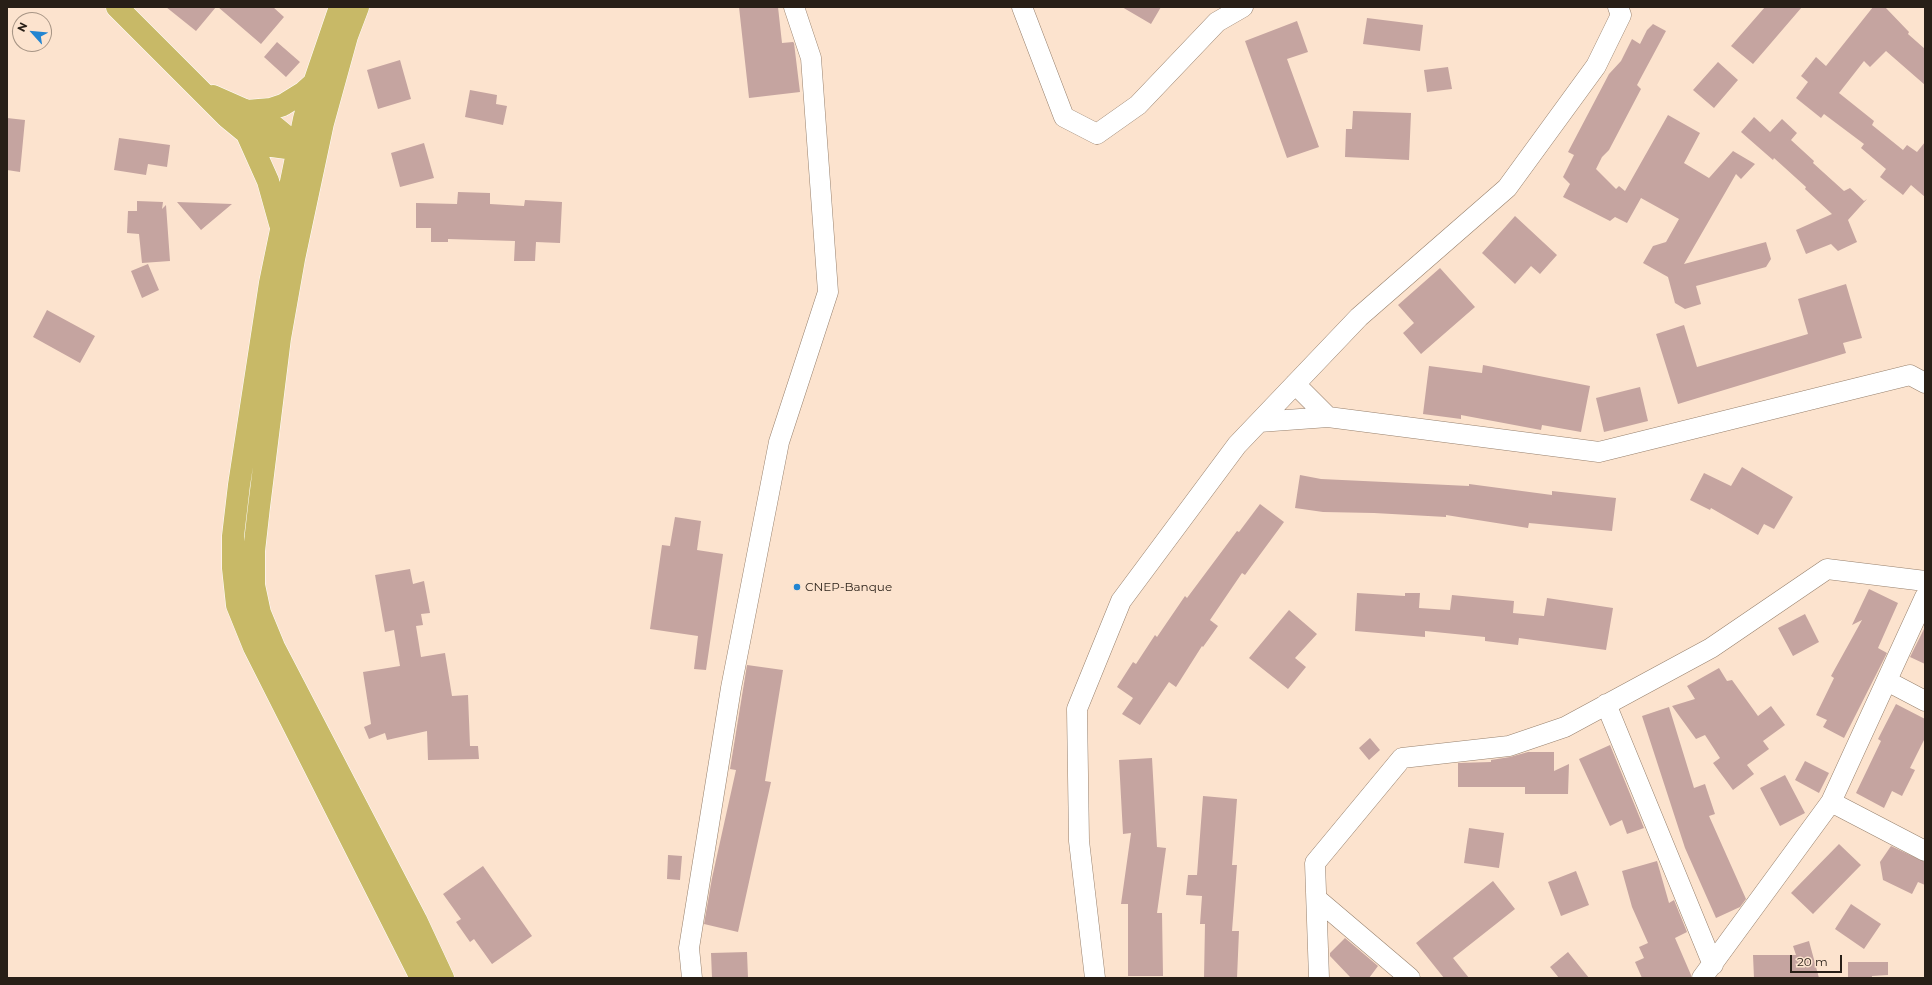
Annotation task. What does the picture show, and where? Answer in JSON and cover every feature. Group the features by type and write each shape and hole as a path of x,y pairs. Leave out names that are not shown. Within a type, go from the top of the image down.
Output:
{"main road":[{"path":"117,7 247,134 265,145 276,148 298,146 316,132 322,123"},
{"path":"340,7 314,83 298,146 263,325 233,536 233,568 237,605 254,647 421,978"},
{"path":"358,7 347,36 322,123 280,338 254,552 254,585 260,613 274,647 416,920 443,978"},
{"path":"247,111 271,109 283,105 304,92 314,83"},
{"path":"202,91 247,111 275,127 298,146 311,175"},
{"path":"247,134 268,181 282,229"}],"street":[{"path":"692,978 688,948 731,688 779,442 828,292 811,58 794,7"},
{"path":"1022,7 1064,117 1098,134 1138,105 1217,22 1243,7"},
{"path":"1095,978 1078,841 1077,709 1121,601 1237,445 1359,317 1507,188 1596,66 1621,10"},
{"path":"1259,422 1328,418 1599,452 1910,375 1925,383"},
{"path":"1295,384 1328,418"},
{"path":"1319,978 1315,863 1402,758 1509,746 1565,727 1711,648 1827,569 1925,581"},
{"path":"1707,971 1831,802 1925,597"},
{"path":"1887,681 1925,701"},
{"path":"1606,704 1707,971"},
{"path":"1831,802 1925,850"},
{"path":"1317,899 1410,978"}],"building":[{"path":"166,7 216,7 196,31"},
{"path":"218,7 273,7 284,17 261,44"},
{"path":"739,7 778,7 782,43 794,43 800,92 749,98"},
{"path":"1122,7 1161,7 1151,24"},
{"path":"1765,7 1802,7 1753,64 1731,46"},
{"path":"1873,7 1885,7 1909,32 1908,34 1925,49 1925,85 1886,51 1870,67 1864,61 1839,93 1874,121 1872,125 1903,150 1907,145 1917,152 1925,142 1925,197 1911,185 1903,195 1880,177 1886,169 1861,148 1864,144 1824,114 1821,118 1796,98 1808,82 1801,76 1816,57 1826,66"},
{"path":"1367,18 1423,25 1420,51 1363,44"},
{"path":"1297,21 1308,52 1287,59 1319,147 1287,158 1245,41"},
{"path":"1653,24 1666,31 1637,85 1641,89 1609,150 1602,157 1596,169 1616,189 1619,186 1625,191 1668,115 1700,133 1684,163 1709,178 1733,151 1755,164 1741,179 1736,174 1684,264 1766,242 1771,259 1766,267 1696,286 1701,304 1685,309 1675,303 1668,277 1643,263 1653,246 1666,242 1679,219 1641,198 1627,223 1615,217 1610,221 1563,197 1570,184 1563,177 1574,155 1568,152 1609,74 1621,61 1632,39 1640,44 1647,30"},
{"path":"277,42 300,62 286,77 264,57"},
{"path":"400,60 411,99 378,109 367,70"},
{"path":"1718,62 1738,80 1714,108 1693,90"},
{"path":"1448,67 1452,89 1427,92 1424,70"},
{"path":"470,90 497,95 496,104 507,106 503,125 465,117"},
{"path":"1353,111 1411,113 1409,160 1345,157 1346,129 1352,129"},
{"path":"1754,117 1770,132 1782,119 1797,133 1791,140 1814,161 1813,163 1844,191 1850,188 1864,201 1867,199 1848,220 1857,242 1838,251 1831,244 1806,254 1796,230 1832,214 1805,189 1806,187 1774,158 1773,160 1741,132"},
{"path":"7,118 25,120 20,172 7,170"},
{"path":"119,138 170,145 167,167 148,164 146,175 114,170"},
{"path":"424,143 434,178 400,187 391,153"},
{"path":"458,192 490,193 490,204 524,206 525,200 562,202 560,243 536,242 535,261 514,261 515,241 448,239 448,242 431,242 431,228 416,228 416,203 457,204"},
{"path":"137,201 163,202 162,209 166,205 170,261 142,263 139,234 127,233 128,211 137,211"},
{"path":"177,202 232,204 201,230"},
{"path":"1515,216 1557,255 1540,274 1531,266 1515,284 1482,253"},
{"path":"148,264 159,290 142,298 131,271"},
{"path":"1440,268 1475,307 1421,354 1403,333 1414,323 1398,305"},
{"path":"1846,284 1862,338 1843,343 1846,353 1678,404 1656,334 1684,325 1697,367 1808,334 1798,299"},
{"path":"47,310 95,336 80,363 33,337"},
{"path":"1483,365 1590,386 1581,432 1542,425 1541,430 1461,415 1461,419 1423,414 1429,366 1482,373"},
{"path":"1640,387 1648,421 1604,432 1596,398"},
{"path":"1742,467 1793,497 1774,529 1764,524 1758,535 1711,508 1710,510 1690,500 1704,473 1731,486"},
{"path":"1300,475 1321,479 1469,486 1469,484 1552,495 1552,491 1616,498 1612,531 1529,523 1528,528 1446,515 1446,517 1323,512 1295,508"},
{"path":"1260,504 1284,522 1245,575 1242,573 1210,620 1218,626 1203,647 1202,646 1176,687 1169,682 1140,725 1122,714 1133,698 1117,687 1133,662 1136,664 1155,635 1157,637 1185,596 1187,598 1237,531 1239,532"},
{"path":"675,517 701,521 697,550 723,554 706,670 694,669 698,636 650,629 662,545 670,546"},
{"path":"410,569 413,584 424,581 430,613 421,614 423,625 416,626 421,657 445,653 452,696 468,695 470,746 478,746 479,759 428,760 427,731 387,740 385,733 369,739 364,727 371,724 363,672 400,666 394,630 385,632 375,575"},
{"path":"1869,589 1898,603 1878,648 1887,653 1844,738 1823,727 1827,720 1816,715 1834,678 1831,676 1862,620 1852,625"},
{"path":"1357,593 1405,596 1405,593 1420,593 1419,608 1450,610 1452,595 1514,601 1513,613 1544,616 1547,598 1613,608 1606,650 1519,638 1518,645 1485,641 1485,637 1425,631 1425,637 1355,631"},
{"path":"1289,610 1317,634 1295,658 1306,667 1288,689 1249,658"},
{"path":"1805,614 1819,642 1793,656 1778,628"},
{"path":"1925,627 1925,664 1910,657"},
{"path":"747,665 783,670 765,781 771,782 738,932 704,924 712,878 736,770 730,769"},
{"path":"1719,668 1727,681 1732,680 1758,716 1771,706 1785,725 1763,741 1769,749 1747,765 1754,774 1733,790 1713,763 1720,758 1705,735 1696,739 1672,706 1695,699 1687,686"},
{"path":"1896,704 1925,719 1925,738 1910,768 1915,770 1902,796 1892,791 1884,808 1856,793 1881,741 1878,739"},
{"path":"1669,707 1694,788 1705,784 1715,814 1709,816 1746,899 1740,907 1716,918 1685,848 1642,716"},
{"path":"1370,738 1380,750 1369,760 1359,748"},
{"path":"1610,745 1644,828 1627,834 1622,820 1610,826 1579,759"},
{"path":"1528,752 1554,752 1554,771 1569,764 1568,794 1525,794 1525,787 1458,787 1458,763 1491,762 1491,760"},
{"path":"1152,758 1157,847 1166,848 1157,913 1162,913 1163,976 1128,976 1128,904 1121,904 1131,833 1123,834 1119,760"},
{"path":"1805,761 1829,773 1819,793 1795,780"},
{"path":"1785,775 1805,813 1780,826 1760,788"},
{"path":"1203,796 1237,799 1232,865 1237,865 1232,931 1239,931 1237,978 1204,978 1205,924 1200,924 1202,896 1186,895 1188,875 1197,875"},
{"path":"1469,828 1504,833 1499,868 1464,863"},
{"path":"1839,844 1861,865 1813,914 1791,893"},
{"path":"1891,846 1925,862 1925,885 1918,882 1912,894 1883,880 1880,862"},
{"path":"668,855 682,856 680,880 667,879"},
{"path":"1657,861 1669,903 1674,900 1687,932 1675,938 1691,978 1642,978 1635,962 1644,958 1639,947 1648,943 1632,907 1622,871"},
{"path":"483,866 532,936 492,964 474,939 470,942 456,922 461,919 443,894"},
{"path":"1576,871 1589,905 1561,916 1548,882"},
{"path":"1493,881 1515,909 1453,958 1469,978 1444,978 1416,943"},
{"path":"1851,904 1881,924 1864,949 1835,929"},
{"path":"1345,938 1378,966 1369,978 1351,978 1330,956 1330,953"},
{"path":"1809,941 1819,978 1754,978 1753,955 1796,955 1793,946"},
{"path":"747,952 748,978 712,978 711,953"},
{"path":"1568,952 1589,978 1559,978 1550,967"},
{"path":"1848,962 1888,962 1888,975 1872,976 1872,978 1848,978"}],"place":[{"name":"CNEP-Banque","path":"797,587"}]}
